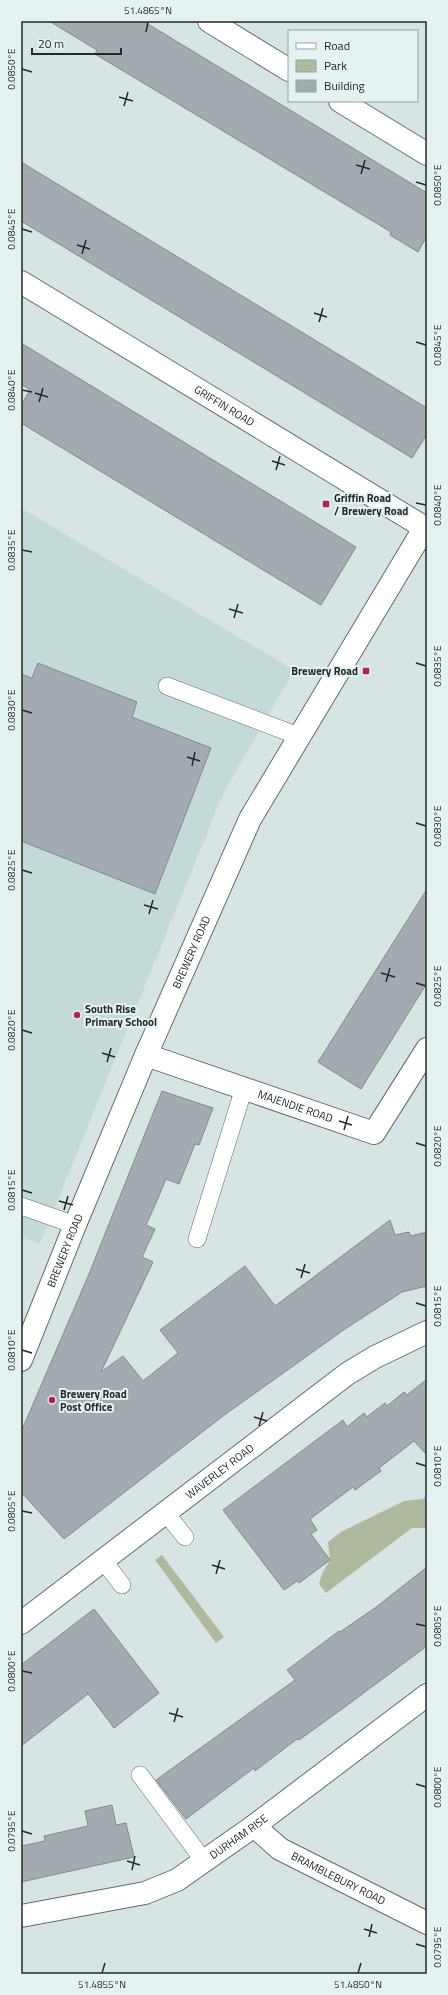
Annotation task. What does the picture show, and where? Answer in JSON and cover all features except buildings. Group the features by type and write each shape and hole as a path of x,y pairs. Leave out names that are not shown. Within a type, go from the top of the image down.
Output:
{"street":[{"path":"209,21 288,69"},
{"path":"342,102 427,154"},
{"name":"GRIFFIN ROAD","path":"21,282 426,526"},
{"name":"BREWERY ROAD","path":"21,1360 75,1225 146,1055 250,819 298,736 426,526"},
{"name":"MAJENDIE ROAD","path":"146,1055 374,1133 427,1049"},
{"name":"WAVERLEY ROAD","path":"21,1623 347,1374 375,1356 427,1332"},
{"name":"DURHAM RISE","path":"21,1916 145,1893 177,1880 254,1826 427,1695"},
{"name":"BRAMBLEBURY ROAD","path":"254,1826 280,1849 427,1923"}],"lane":[{"path":"167,686 298,736"},
{"path":"197,1239 244,1088"},
{"path":"21,1206 75,1225"},
{"path":"165,1512 185,1538"},
{"path":"103,1560 122,1585"},
{"path":"140,1775 204,1861"}],"shaded area":[{"name":"South Rise Primary School","path":"21,508 294,670 223,794 40,1244 21,1237"}],"green space":[{"path":"427,1495 427,1528 412,1528 326,1593 319,1584 322,1574 330,1560 328,1542 341,1532 404,1501 423,1499"},
{"path":"162,1555 224,1637 216,1643 155,1560"}],"place":[{"name":"Griffin Road / Brewery Road","path":"326,504"},
{"name":"Brewery Road","path":"366,671"},
{"name":"South Rise Primary School","path":"77,1015"},
{"name":"Brewery Road Post Office","path":"52,1400"}]}
